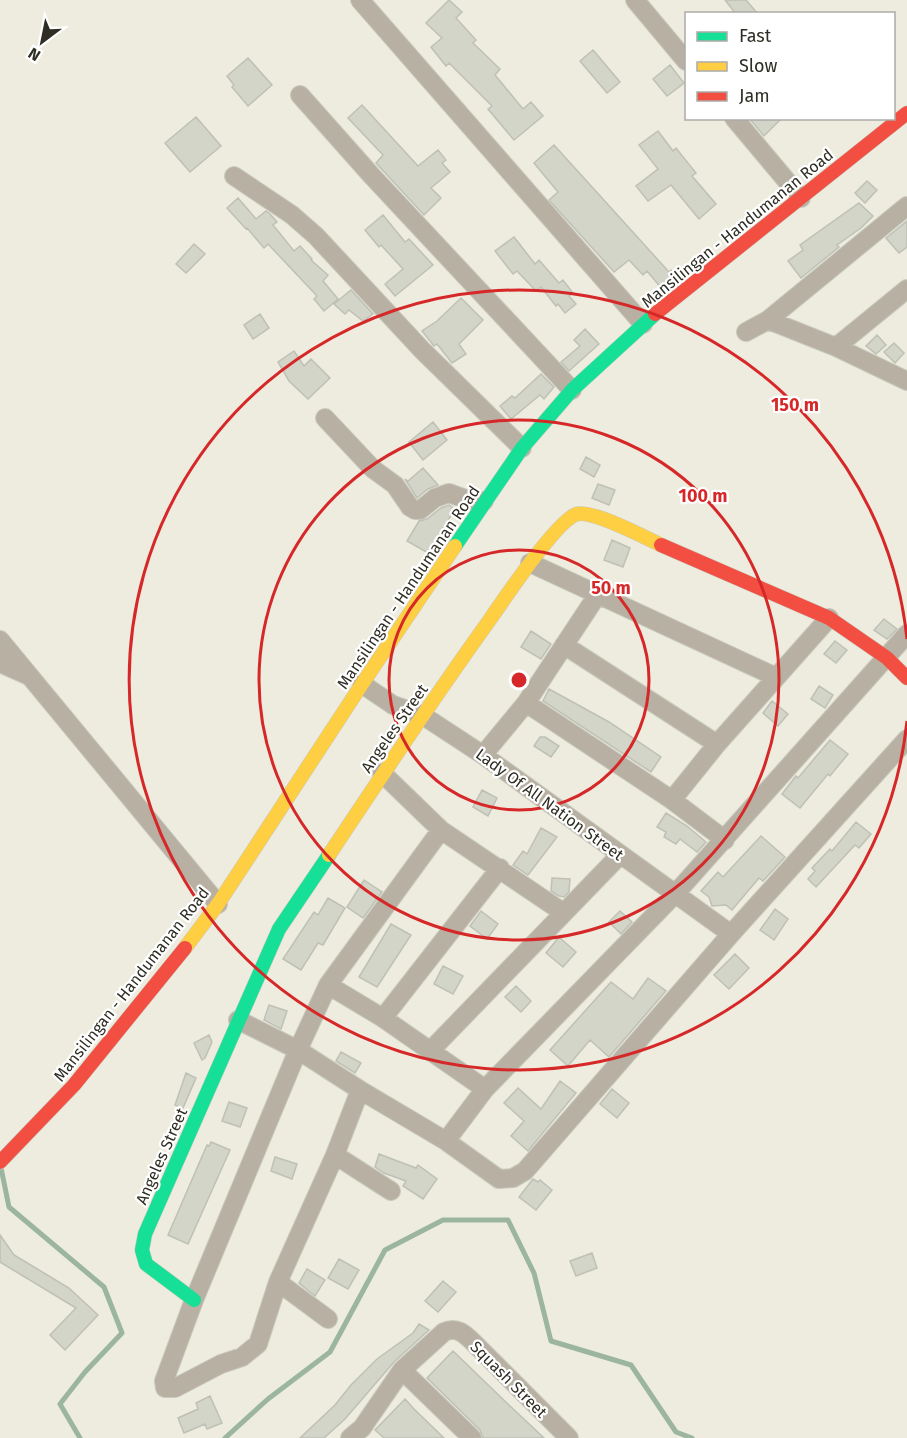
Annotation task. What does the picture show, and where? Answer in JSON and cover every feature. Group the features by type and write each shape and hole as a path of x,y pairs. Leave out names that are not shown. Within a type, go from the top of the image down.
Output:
{"street":[{"path":"360,0 643,324"},
{"path":"635,0 685,59"},
{"path":"300,95 372,177 572,390"},
{"name":"Mansilingan - Handumanan Road","path":"0,1162 74,1085 157,984 218,904 484,501 522,448 572,390 643,324 907,113"},
{"path":"736,120 801,198"},
{"path":"234,176 292,215 316,236 422,350 522,448"},
{"path":"746,332 768,320 907,206"},
{"path":"836,347 907,289"},
{"path":"768,320 905,376"},
{"path":"325,418 373,469 395,485 410,507 415,510 420,510 435,498 448,493 468,500 484,501"},
{"name":"Angeles Street","path":"194,1300 146,1264 142,1250 145,1234 279,929 422,716 530,563 567,519 577,514 591,514 829,618 887,658 907,678"},
{"path":"530,563 776,677"},
{"path":"483,755 526,703 598,594"},
{"path":"672,800 717,744 829,618"},
{"path":"446,1141 485,1089 676,893 907,634"},
{"path":"0,640 218,904"},
{"path":"564,645 717,744"},
{"path":"0,663 29,675"},
{"name":"Lady Of All Nation Street","path":"362,684 393,705 422,716 483,755 731,934"},
{"path":"526,703 672,800 725,840"},
{"path":"238,1020 298,1050 446,1141 500,1179 513,1178 525,1171 731,934 907,739"},
{"path":"382,773 441,830 564,913"},
{"path":"360,1090 335,1155 278,1282 258,1344 242,1357 221,1364 175,1388 165,1388 164,1381 194,1300 298,1050 328,985 441,830"},
{"path":"431,1050 620,855"},
{"path":"383,1018 500,868"},
{"path":"328,985 383,1018 485,1089"},
{"path":"335,1155 391,1191"},
{"path":"278,1282 328,1319"},
{"name":"Squash Street","path":"361,1435 402,1370 450,1329 458,1330 474,1343 569,1438"},
{"path":"402,1370 472,1438"}],"building":[{"path":"449,0 462,12 456,18 476,40 473,43 500,69 495,75 523,109 531,102 543,116 514,140 488,109 492,106 449,63 446,66 431,47 442,38 426,23"},
{"path":"725,0 746,0 756,12 734,12"},
{"path":"593,50 620,82 607,93 580,61"},
{"path":"248,58 272,85 248,106 232,87 234,85 227,76"},
{"path":"670,65 684,83 667,96 653,79"},
{"path":"362,105 418,166 438,150 446,160 442,163 450,172 431,188 441,198 424,215 376,163 383,155 348,118"},
{"path":"196,117 221,146 190,172 165,143"},
{"path":"751,120 780,120 764,136"},
{"path":"658,131 673,151 676,148 696,173 692,176 716,204 699,219 671,185 648,201 636,186 658,169 639,145"},
{"path":"554,145 669,272 671,270 677,277 662,289 647,271 643,275 629,260 614,272 549,200 558,192 534,163"},
{"path":"867,181 877,190 865,203 855,193"},
{"path":"238,198 256,219 266,211 270,214 277,222 273,225 294,251 300,246 311,260 328,275 323,281 338,299 324,311 314,299 317,296 268,244 264,248 227,208"},
{"path":"859,203 873,216 801,278 788,261 803,250 800,245"},
{"path":"383,215 405,242 409,239 433,265 395,296 385,284 403,269 381,245 379,247 365,230"},
{"path":"907,221 907,247 899,253 886,238"},
{"path":"514,237 535,264 539,260 559,283 563,280 573,293 569,296 576,304 565,313 558,304 556,306 541,287 536,291 517,271 513,274 495,251"},
{"path":"194,244 205,254 186,273 176,264"},
{"path":"351,290 373,314 363,321 349,310 345,314 334,304"},
{"path":"461,298 483,320 459,344 466,354 452,363 437,344 434,346 422,331 437,321"},
{"path":"260,314 269,328 253,339 244,325"},
{"path":"585,329 599,344 569,371 561,362 580,346 574,340"},
{"path":"877,335 886,345 876,354 866,346"},
{"path":"894,343 904,353 895,363 884,352"},
{"path":"294,351 304,366 311,359 330,378 308,399 289,381 278,362"},
{"path":"541,374 554,387 544,399 540,395 511,419 500,406 512,396 515,398"},
{"path":"433,422 447,440 423,460 409,442"},
{"path":"586,457 600,465 594,477 580,469"},
{"path":"423,468 438,485 428,489 417,498 405,479 408,481"},
{"path":"598,484 615,490 609,505 592,498"},
{"path":"449,505 455,509 428,553 407,541 419,521 427,519"},
{"path":"612,540 630,548 623,567 604,560"},
{"path":"884,619 897,629 887,639 874,630"},
{"path":"531,631 551,644 541,659 521,647"},
{"path":"835,641 847,650 836,663 824,654"},
{"path":"819,686 833,695 825,708 811,699"},
{"path":"549,689 609,722 661,757 651,772 543,701"},
{"path":"772,701 788,714 778,726 763,713"},
{"path":"540,737 545,737 559,746 551,757 534,746"},
{"path":"830,740 848,754 800,808 782,794"},
{"path":"482,790 497,798 488,816 473,807"},
{"path":"666,813 687,826 706,842 697,852 680,839 676,844 664,837 666,832 657,827"},
{"path":"856,822 871,834 859,848 855,845 816,887 808,879 815,871 812,868 830,849 832,851"},
{"path":"541,828 557,837 528,875 513,865 523,851 527,854"},
{"path":"761,836 785,857 763,881 759,878 732,910 726,905 712,906 709,897 701,891 718,872 723,877"},
{"path":"552,878 570,879 569,892 564,897 551,891"},
{"path":"364,880 382,892 363,918 347,907"},
{"path":"328,898 345,908 323,945 318,943 301,970 283,959 314,912 318,915"},
{"path":"775,909 788,919 774,940 760,930"},
{"path":"481,911 498,924 487,939 470,926"},
{"path":"620,911 632,922 621,934 609,922"},
{"path":"391,924 411,935 377,987 359,977"},
{"path":"559,937 576,952 563,967 546,953"},
{"path":"735,954 749,968 729,989 714,975"},
{"path":"443,966 463,976 453,994 434,984"},
{"path":"648,978 666,991 609,1057 590,1040 568,1066 550,1050 611,982 633,999"},
{"path":"516,986 531,1001 521,1012 505,997"},
{"path":"269,1005 287,1011 281,1029 264,1020"},
{"path":"209,1035 212,1042 202,1060 194,1043"},
{"path":"341,1052 361,1063 355,1073 336,1061"},
{"path":"186,1073 196,1078 183,1108 175,1105"},
{"path":"560,1081 576,1093 528,1151 511,1136 524,1121 504,1103 518,1088 541,1109"},
{"path":"612,1089 629,1103 617,1118 600,1104"},
{"path":"229,1102 247,1108 240,1127 222,1121"},
{"path":"211,1142 230,1150 188,1244 168,1235 207,1145 209,1146"},
{"path":"379,1154 416,1168 418,1165 437,1179 423,1199 403,1186 406,1181 375,1167"},
{"path":"275,1157 297,1164 292,1179 271,1171"},
{"path":"533,1179 538,1182 540,1180 552,1190 536,1210 519,1197"},
{"path":"0,1235 14,1255 69,1288 98,1315 65,1350 50,1335 76,1308 0,1262"},
{"path":"592,1253 597,1268 576,1276 570,1261"},
{"path":"339,1259 359,1270 348,1289 328,1278"},
{"path":"307,1269 325,1280 315,1296 299,1283"},
{"path":"443,1281 456,1292 438,1312 425,1301"},
{"path":"419,1324 429,1330 394,1362 345,1419 324,1438 300,1438 335,1405 377,1359 413,1333"},
{"path":"453,1351 544,1438 483,1438 480,1430 427,1378"},
{"path":"210,1396 222,1423 207,1429 205,1424 184,1433 178,1418 198,1409 196,1403"},
{"path":"405,1399 444,1438 384,1438 375,1430"}],"waterway":[{"path":"1,1168 9,1207 104,1287 122,1333 85,1372 60,1404 80,1438"},
{"path":"225,1438 268,1399 330,1352 385,1250 443,1220 508,1220 534,1273 551,1341 631,1365 676,1432 692,1438"}],"traffic: fast":[{"path":"455,546 522,448 572,390 655,314"},
{"path":"194,1300 146,1264 142,1250 145,1234 279,929 329,855"}],"traffic: slow":[{"path":"329,855 429,706 519,578 568,519 577,514 594,516 661,545"},
{"path":"185,948 218,904 455,546"}],"traffic: jam":[{"path":"655,314 907,113"},
{"path":"661,545 829,618 887,658 907,678"},
{"path":"0,1162 74,1085 185,948"}]}
